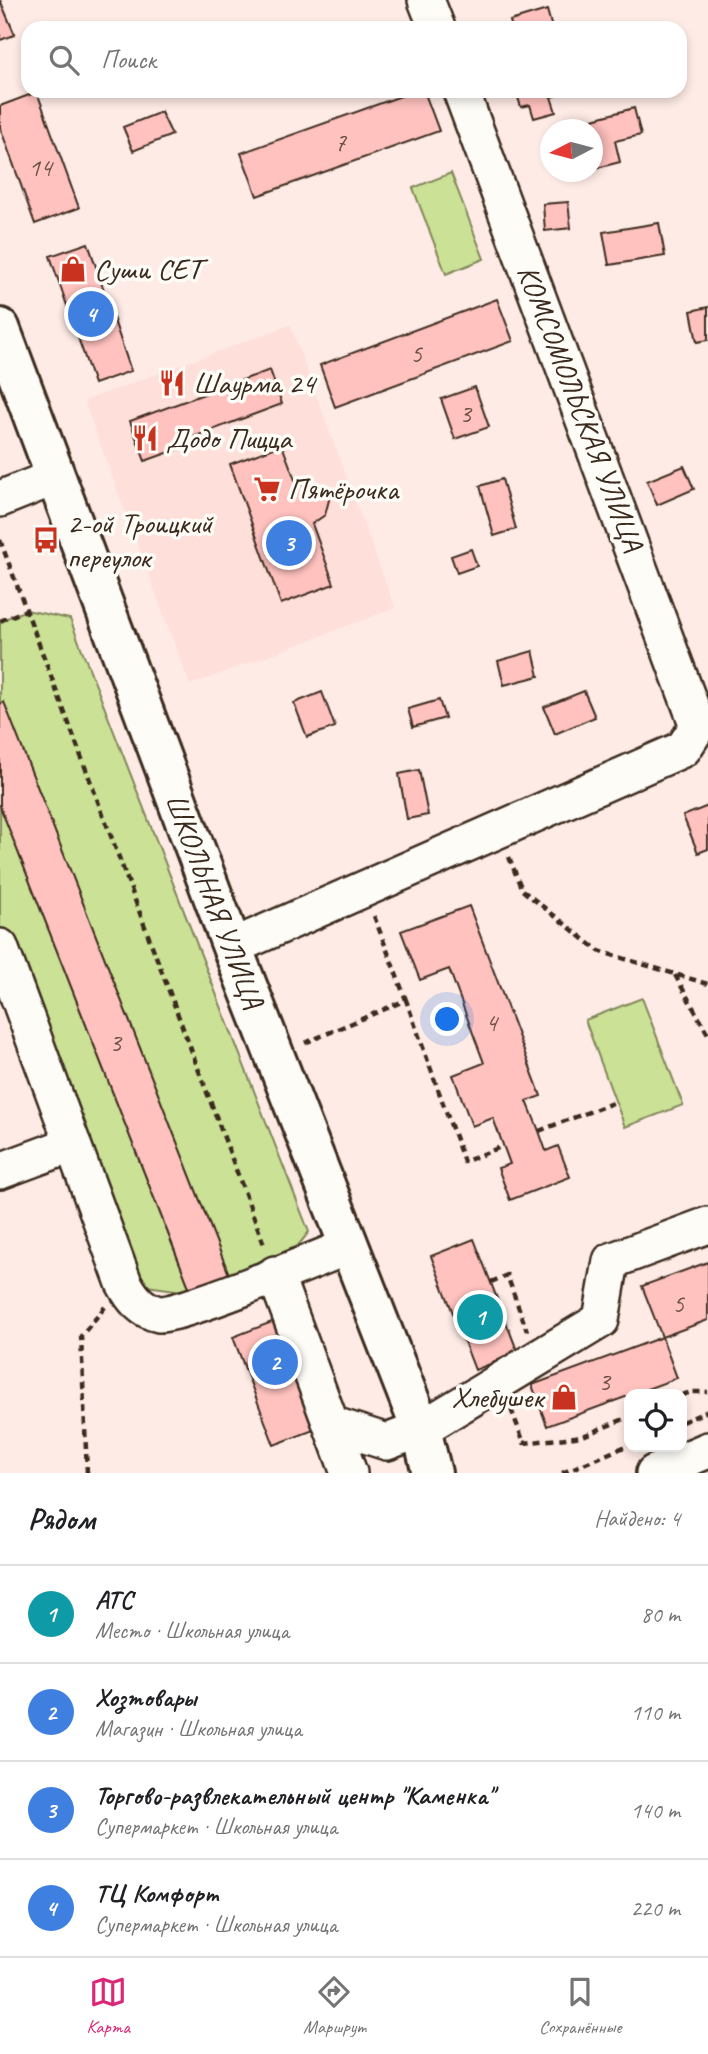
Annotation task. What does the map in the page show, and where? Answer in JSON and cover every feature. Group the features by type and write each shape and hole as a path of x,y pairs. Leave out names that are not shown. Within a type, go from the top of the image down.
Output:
{"main road":[{"name":"ШКОЛЬНАЯ УЛИЦА","path":"0,328 232,947 421,1429 432,1473"}],"street":[{"path":"426,0 434,21"},
{"name":"КОМСОМОЛЬСКАЯ УЛИЦА","path":"464,98 700,711"},
{"path":"0,499 55,477"},
{"path":"232,947 683,750 700,711"},
{"path":"0,947 124,1283 132,1297 147,1310 163,1315 349,1246"},
{"path":"0,1171 73,1144"},
{"path":"331,1424 387,1442 421,1429 601,1320 611,1261 708,1225"},
{"path":"275,1274 349,1473"},
{"path":"654,1473 708,1450"}],"path":[{"path":"0,540 275,1274"},
{"path":"0,621 26,610"},
{"path":"498,832 522,890 599,951 708,984"},
{"path":"364,890 464,1161 503,1146"},
{"path":"674,974 708,1034"},
{"path":"305,1043 406,1000"},
{"path":"538,1131 615,1102"},
{"path":"491,1282 507,1275 537,1358"},
{"path":"87,1473 82,1336 124,1283"},
{"path":"500,1380 524,1443 583,1436 624,1419"},
{"path":"687,1393 708,1392"},
{"path":"687,1420 708,1411"},
{"path":"562,1473 624,1447"}],"shaded area":[{"path":"290,325 395,608 190,685 84,401"}],"green space":[{"path":"451,173 484,259 446,274 413,188"},
{"path":"26,610 70,619 309,1232 275,1274 230,1277 4,703 0,704 0,621"},
{"path":"0,806 191,1292 124,1283 0,995"},
{"path":"642,998 683,1105 625,1127 585,1020"}],"building":[{"path":"0,0 15,35 0,40"},
{"path":"547,10 550,21 510,21"},
{"path":"21,98 39,98 79,208 35,224 0,127 0,106"},
{"path":"395,98 427,98 439,131 257,196 241,153"},
{"path":"518,98 551,98 556,112 534,118 530,105 521,107"},
{"path":"634,108 641,135 615,141 620,162 603,166 603,119 593,119"},
{"path":"161,112 172,135 133,151 123,127"},
{"path":"568,202 571,228 545,231 543,204"},
{"path":"659,223 665,256 609,265 603,232"},
{"path":"88,243 131,371 94,384 50,256"},
{"path":"497,299 513,341 335,407 320,365"},
{"path":"708,307 708,340 697,342 691,311"},
{"path":"270,370 282,404 185,440 187,446 145,461 130,421"},
{"path":"475,387 489,427 455,439 441,399"},
{"path":"282,445 297,485 312,483 323,489 329,500 325,515 312,524 334,584 281,604 230,464"},
{"path":"684,466 694,489 657,505 647,481"},
{"path":"502,479 516,529 494,536 480,486"},
{"path":"471,549 477,566 457,573 451,556"},
{"path":"533,651 539,676 504,685 498,661"},
{"path":"584,691 595,717 555,734 544,707"},
{"path":"322,692 335,727 307,737 294,703"},
{"path":"439,700 445,718 413,727 408,709"},
{"path":"4,702 230,1277 191,1292 0,806 0,704"},
{"path":"419,770 428,815 407,819 399,774"},
{"path":"708,806 708,849 698,853 683,816"},
{"path":"469,906 541,1096 527,1101 546,1151 558,1146 570,1177 510,1200 498,1168 510,1164 493,1118 472,1126 453,1075 484,1063 449,969 420,980 401,931"},
{"path":"474,1239 518,1353 475,1370 431,1256"},
{"path":"708,1262 708,1320 662,1337 642,1286"},
{"path":"277,1320 319,1428 274,1445 233,1337"},
{"path":"662,1337 677,1378 647,1389 624,1389 624,1398 547,1426 532,1385"}],"place":[{"name":"Суши СЕТ","path":"73,269"},
{"name":"ТЦ Комфорт","path":"91,314"},
{"name":"Шаурма 24","path":"172,383"},
{"name":"Додо Пицца","path":"145,438"},
{"name":"Пятёрочка","path":"267,489"},
{"name":"2-ой Троицкий переулок","path":"46,540"},
{"name":"Торгово-развлекательный центр \"Каменка\"","path":"289,543"},
{"name":"АТС","path":"480,1317"},
{"name":"Хозтовары","path":"275,1362"},
{"name":"Хлебушек","path":"564,1397"}]}
